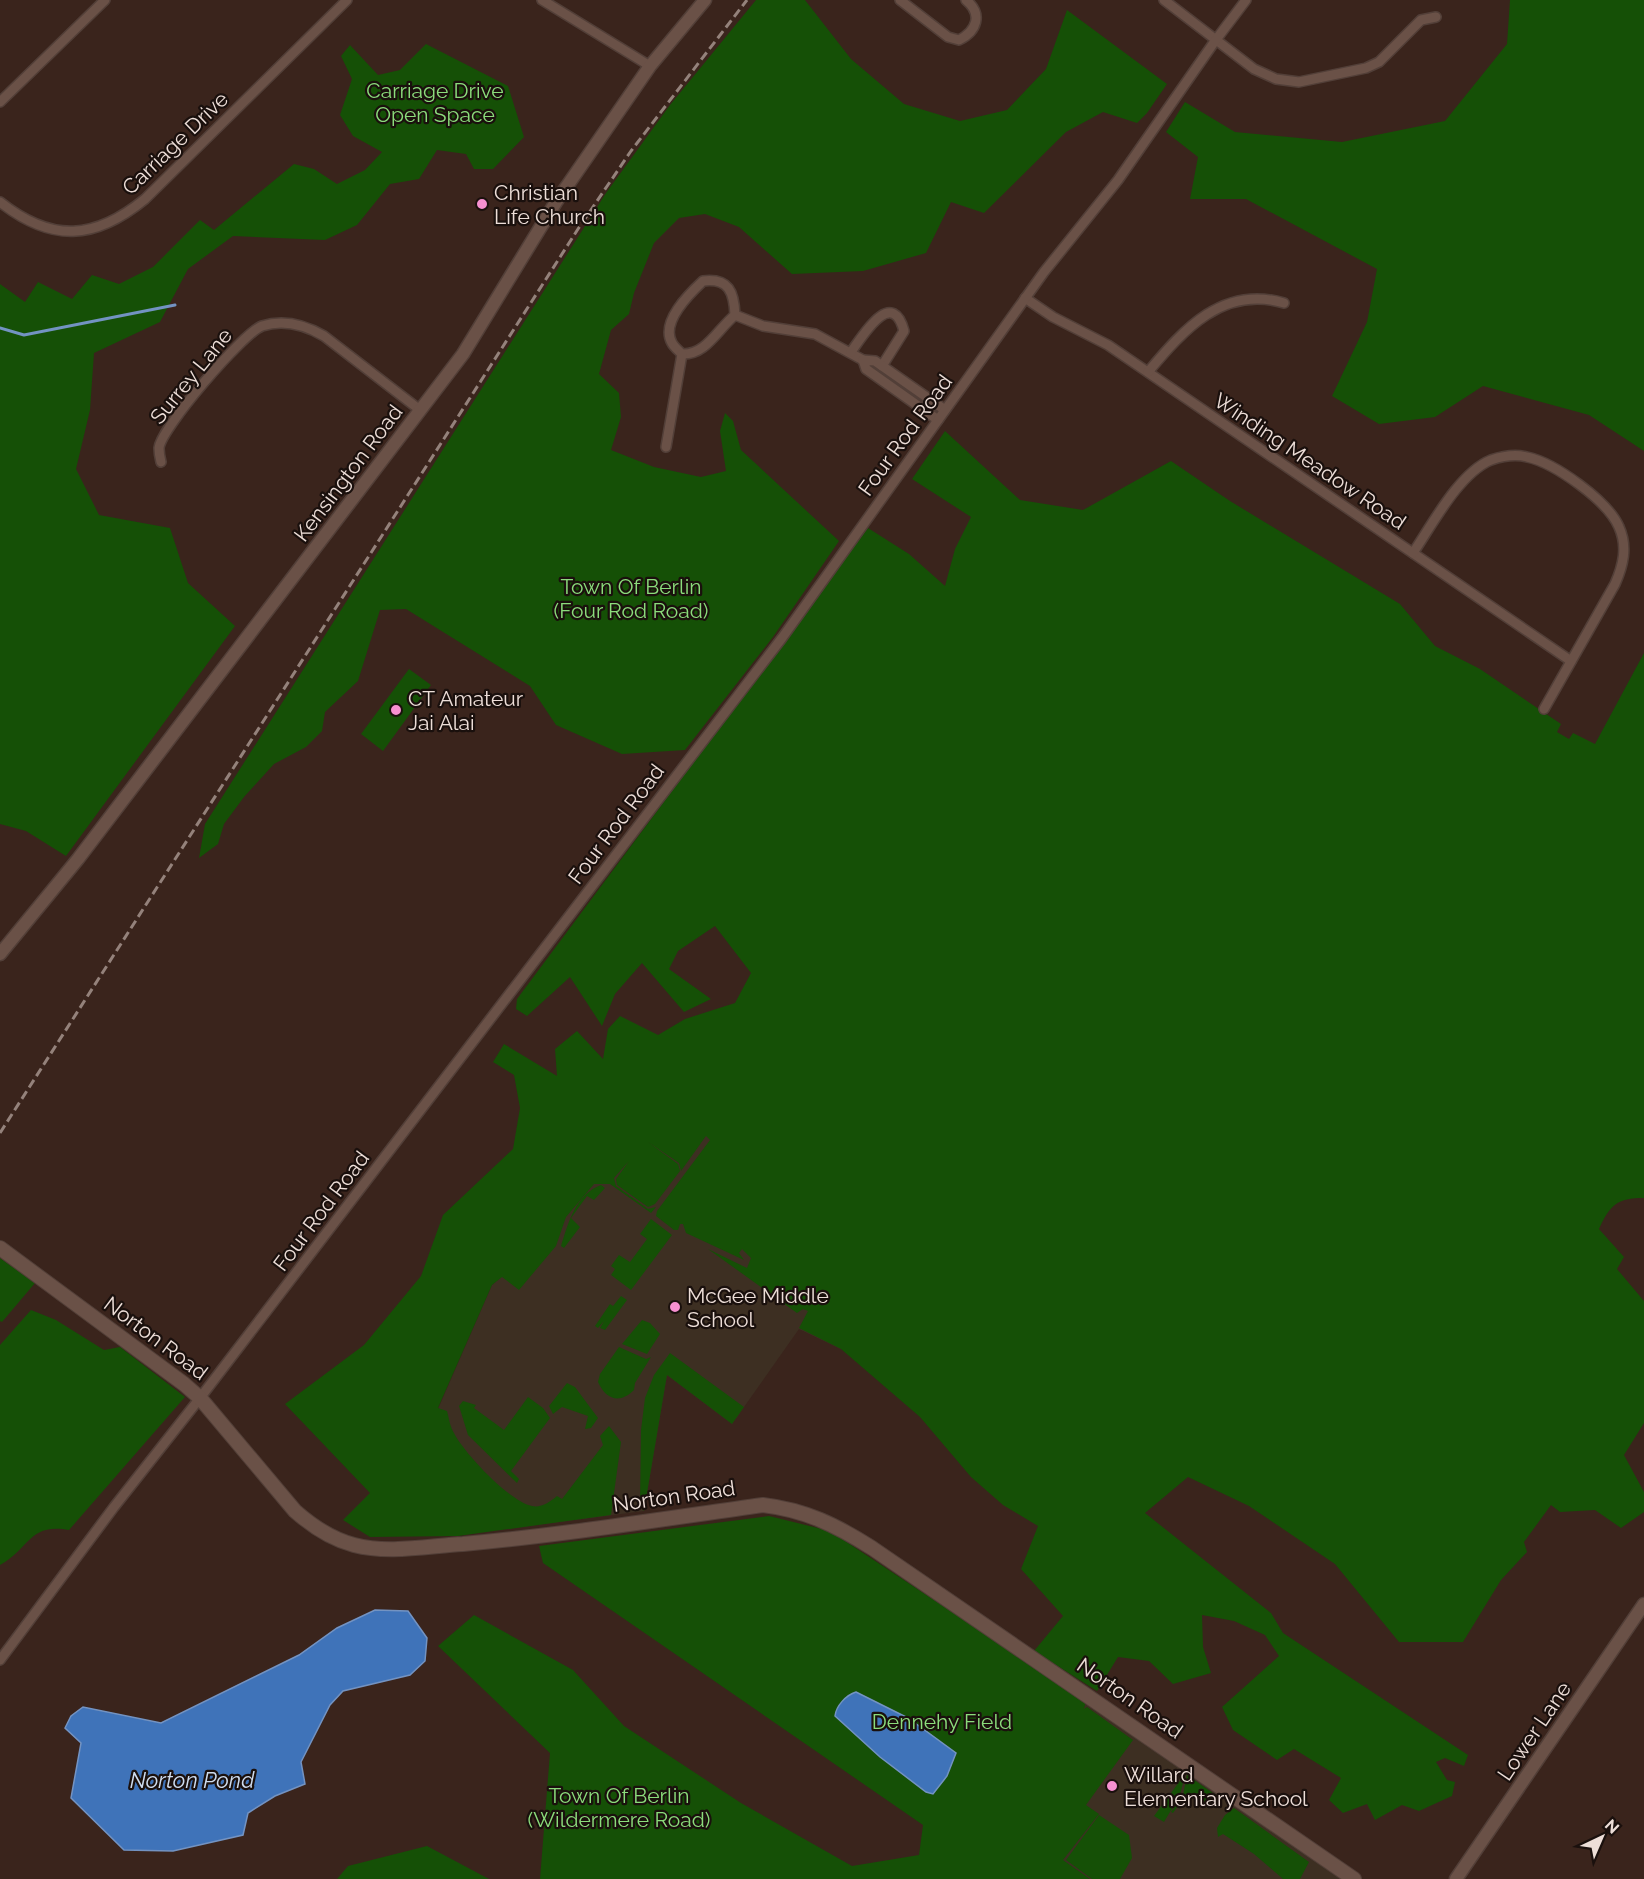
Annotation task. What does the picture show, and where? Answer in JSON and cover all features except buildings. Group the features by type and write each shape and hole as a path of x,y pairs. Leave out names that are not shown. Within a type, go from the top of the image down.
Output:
{"main road":[{"name":"Norton Road","path":"0,1248 159,1365 200,1398 295,1510 312,1526 354,1545 388,1548 501,1540 763,1505 785,1508 837,1526 1083,1691 1354,1879"}],"street":[{"path":"0,102 105,0"},
{"name":"Carriage Drive","path":"0,202 19,216 42,227 62,231 83,231 104,226 124,216 153,191 347,0"},
{"path":"542,0 650,66"},
{"name":"Kensington Road","path":"0,954 78,860 463,354 556,202 650,66 705,0"},
{"path":"900,0 948,37 959,40 969,35 977,25 976,14 966,0"},
{"path":"1164,0 1254,69 1276,79 1299,82 1366,68 1379,62 1421,20 1436,17"},
{"name":"Four Rod Road","path":"0,1660 114,1507 782,638 1025,298 1118,180 1246,0"},
{"path":"715,279 725,285 734,296 735,315 719,328 704,349 692,354 682,354 671,342 669,331 672,320 702,281 715,279"},
{"path":"1148,372 1194,322 1216,310 1244,299 1264,297 1284,303"},
{"name":"Winding Meadow Road","path":"1025,298 1053,317 1108,345 1571,661"},
{"path":"851,352 876,317 894,314 901,320 904,331 882,366"},
{"path":"735,315 763,326 815,334 863,360 875,361 945,410"},
{"name":"Surrey Lane","path":"161,462 159,448 168,430 234,347 261,327 277,323 308,327 324,336 420,410"},
{"path":"666,447 675,381 682,354"},
{"path":"863,360 866,369 938,420"},
{"path":"1413,554 1461,484 1475,470 1490,460 1509,455 1543,462 1565,475 1612,513 1620,528 1624,547 1622,566 1615,584 1544,709"},
{"name":"Lower Lane","path":"1455,1879 1644,1604"}],"shaded area":[{"name":"McGee Middle School","path":"741,1105 841,1349 799,1329 732,1424 667,1375 644,1511 490,1531 438,1409 492,1285 501,1277 555,1174"},
{"name":"Willard Elementary School","path":"1086,1701 1340,1878 1340,1879 916,1879"}],"green space":[{"name":"Town Of Berlin (Four Rod Road)","path":"756,0 805,0 851,59 904,104 960,121 1007,110 1046,69 1067,10 1167,84 1147,113 1137,123 1103,112 1066,132 984,213 951,202 926,253 863,271 792,274 739,227 705,214 679,218 654,243 634,293 629,314 611,330 599,374 619,393 621,417 611,450 654,467 701,477 726,471 720,431 725,413 733,421 741,450 839,541 773,637 685,750 622,754 556,725 530,686 406,609 380,610 358,681 325,712 322,731 306,747 274,764 244,797 224,824 218,844 199,858 205,824 606,193 670,105"},
{"path":"1510,0 1644,0 1644,451 1589,415 1483,386 1435,417 1379,424 1332,396 1367,322 1377,269 1246,199 1190,199 1198,157 1166,132 1185,102 1235,132 1342,142 1445,121 1507,44"},
{"name":"Carriage Drive Open Space","path":"426,44 508,86 524,137 493,169 474,169 466,154 437,150 419,179 390,184 357,225 325,240 233,236 188,269 160,322 94,353 90,410 76,469 99,515 170,528 188,583 235,626 66,856 26,831 0,824 0,284 25,302 38,282 72,299 92,275 119,284 153,267 200,220 214,230 294,164 314,169 337,184 365,170 382,152 353,136 340,115 352,79 341,56 350,45 378,75 400,70"},
{"path":"945,431 1020,500 1083,510 1171,461 1230,501 1400,604 1435,646 1480,669 1561,724 1557,732 1569,739 1573,733 1595,744 1644,653 1644,1198 1627,1199 1616,1204 1607,1214 1599,1229 1624,1257 1617,1269 1644,1301 1644,1423 1624,1455 1644,1492 1644,1512 1621,1528 1595,1510 1560,1512 1551,1505 1524,1542 1527,1552 1501,1580 1463,1642 1399,1642 1335,1564 1249,1506 1188,1477 1145,1513 1271,1613 1283,1633 1468,1755 1464,1766 1445,1758 1436,1762 1447,1780 1455,1782 1452,1796 1419,1811 1402,1805 1375,1820 1367,1804 1343,1813 1329,1800 1341,1778 1294,1749 1277,1760 1233,1730 1222,1707 1279,1656 1265,1635 1234,1621 1202,1615 1203,1647 1211,1673 1173,1684 1149,1661 1118,1657 1097,1691 1034,1651 1063,1616 1021,1569 1038,1526 1003,1505 971,1477 920,1417 841,1349 799,1328 808,1311 803,1309 797,1313 708,1249 747,1268 751,1258 742,1249 739,1253 744,1260 686,1233 683,1224 680,1224 678,1230 674,1230 656,1216 657,1211 710,1140 706,1136 681,1171 679,1163 648,1142 678,1164 680,1171 655,1204 648,1207 617,1185 616,1179 629,1161 614,1178 616,1186 648,1209 656,1207 651,1213 610,1184 594,1184 566,1217 556,1246 519,1290 502,1277 492,1285 438,1408 447,1411 459,1442 488,1476 512,1496 532,1506 545,1504 557,1496 562,1499 603,1445 600,1436 609,1426 621,1442 611,1515 458,1536 370,1537 343,1520 370,1493 285,1404 364,1345 421,1276 443,1215 513,1149 520,1108 514,1075 493,1062 504,1044 557,1076 555,1049 577,1031 603,1059 608,1029 620,1016 658,1035 685,1019 735,1003 751,973 715,926 678,951 669,969 711,999 684,1012 642,963 615,994 602,1026 570,977 527,1016 516,1009 517,999 868,528 909,554 945,586 955,549 971,517 912,479"},
{"name":"CT Amateur Jai Alai","path":"409,669 431,685 383,751 361,734"},
{"path":"601,1185 605,1188 594,1200 587,1196 571,1218 580,1227 564,1248 561,1246 567,1228 574,1210 585,1195"},
{"path":"651,1219 672,1235 631,1290 611,1275 615,1269 611,1266 619,1255 630,1262 647,1239 640,1234"},
{"path":"0,1258 35,1283 2,1322 0,1321"},
{"path":"621,1296 627,1300 605,1330 600,1328 604,1321 598,1328 595,1326 610,1304 613,1306"},
{"path":"31,1310 56,1320 104,1350 120,1347 185,1397 69,1530 45,1530 37,1534 10,1559 0,1565 0,1345"},
{"path":"642,1320 650,1323 660,1334 647,1354 622,1344"},
{"path":"619,1347 646,1359 651,1357 635,1383 634,1390 624,1397 614,1398 605,1393 598,1382 600,1374"},
{"path":"670,1353 744,1407 732,1424 667,1375 644,1511 640,1505 641,1430 645,1398 654,1375"},
{"path":"567,1383 575,1387 598,1418 591,1428 585,1429 588,1416 562,1407 553,1414 549,1406"},
{"path":"528,1397 543,1408 550,1418 511,1471 519,1479 517,1483 468,1435 459,1406 463,1401 476,1405 474,1408 504,1430"},
{"name":"Dennehy Field","path":"769,1516 830,1531 1086,1701 1084,1709 1087,1707 1133,1740 1086,1805 1099,1814 1063,1860 1090,1879 540,1879 550,1753 438,1646 474,1615 573,1670 624,1726 741,1803 852,1866 919,1855 923,1825 543,1563 539,1546"},
{"path":"1185,1774 1180,1795 1164,1822 1154,1816"},
{"path":"1187,1775 1220,1798 1216,1807 1208,1808 1195,1796 1191,1799 1185,1796 1173,1813 1171,1812 1183,1795"},
{"path":"1234,1808 1309,1862 1300,1879 1283,1879 1254,1854 1223,1834 1218,1837 1217,1828 1225,1815"},
{"path":"1099,1815 1129,1835 1132,1858 1120,1879 1092,1879 1066,1860"},
{"name":"Town Of Berlin (Wildermere Road)","path":"427,1846 489,1879 337,1879 348,1866"}],"water":[{"name":"Norton Pond","path":"375,1610 408,1611 427,1638 425,1661 410,1675 343,1691 330,1705 301,1762 305,1784 275,1796 248,1813 243,1835 173,1851 124,1850 71,1798 81,1743 65,1728 71,1716 83,1707 161,1723 299,1655 337,1628"},
{"path":"856,1692 908,1718 956,1753 947,1776 933,1794 926,1792 880,1757 835,1716 842,1701"}],"waterway":[{"path":"0,328 24,335 175,305"}],"railway":[{"path":"0,1133 578,229 631,151 747,0"}],"place":[{"name":"Christian Life Church","path":"482,204"},
{"name":"CT Amateur Jai Alai","path":"396,710"},
{"name":"McGee Middle School","path":"675,1307"},
{"name":"Willard Elementary School","path":"1112,1786"}]}
